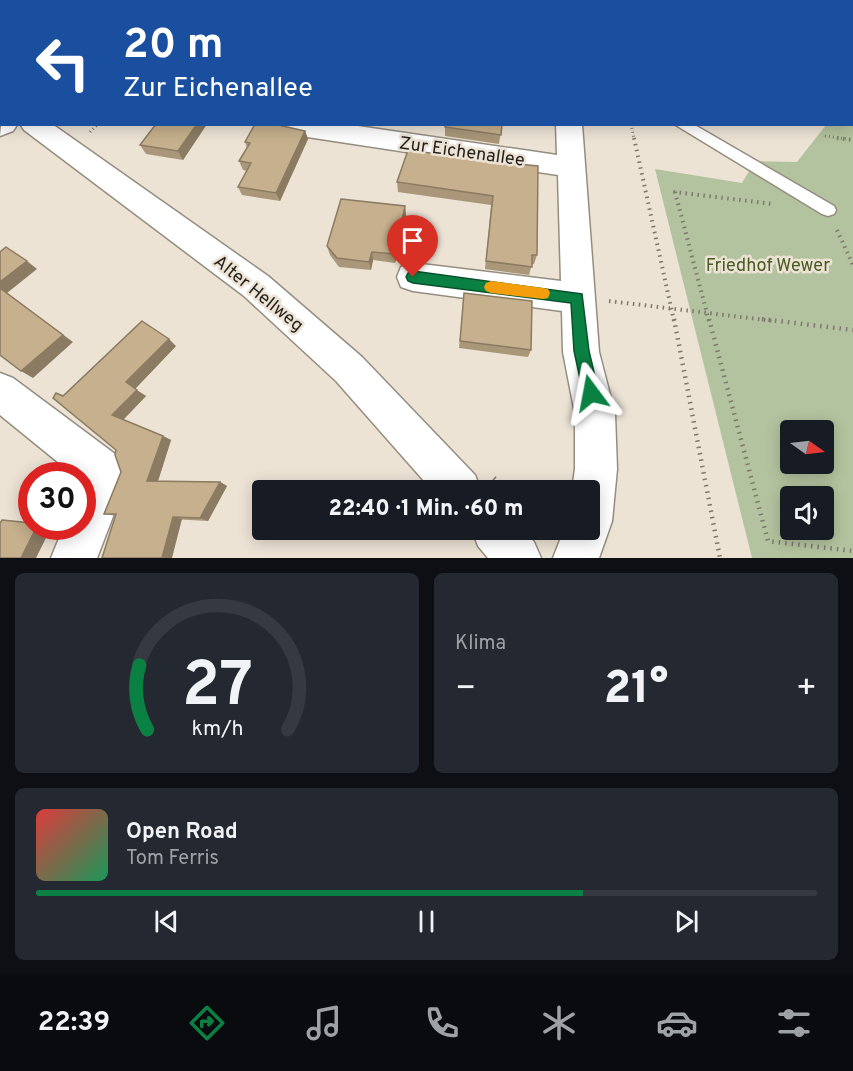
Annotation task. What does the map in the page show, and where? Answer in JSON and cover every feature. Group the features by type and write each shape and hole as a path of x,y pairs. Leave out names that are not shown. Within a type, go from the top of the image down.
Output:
{"street":[{"name":"Alter Hellweg","path":"36,126 256,286 349,369 451,480"},
{"name":"Zur Eichenallee","path":"295,126 572,167"},
{"path":"569,126 577,298 581,351 595,414 596,480"},
{"path":"413,277 577,298"},
{"path":"0,391 108,475 74,558"},
{"path":"503,540 518,558"},
{"path":"576,558 582,540"}],"lane":[{"path":"685,126 748,160 828,210"}],"path":[{"path":"631,126 672,308 720,558"},
{"path":"825,136 853,140"},
{"path":"828,210 675,192 768,541 853,550"},
{"path":"577,298 853,330"}],"green space":[{"name":"Friedhof Wewer","path":"825,126 853,126 853,558 752,558 655,169 742,183 755,161 797,162"}],"building":[{"path":"154,126 196,126 178,151 140,145"},
{"path":"254,126 283,126 305,131 276,193 238,187 251,163 239,161 250,143 245,142"},
{"path":"445,126 502,126 501,135"},
{"path":"408,150 438,154 439,150 497,158 497,162 538,166 537,255 532,255 532,267 486,261 493,196 397,182"},
{"path":"341,199 405,206 395,254 372,252 369,262 337,258 327,246"},
{"path":"6,247 27,261 0,282 0,252"},
{"path":"0,288 63,335 21,371 0,355"},
{"path":"464,293 532,301 531,350 460,341"},
{"path":"142,321 169,339 126,382 137,390 112,415 163,436 147,481 220,482 200,518 173,517 162,558 102,558 116,514 104,514 121,472 115,455 116,450 53,398 56,393 63,396"},
{"path":"2,520 18,522 18,540 30,540 21,558 0,558 0,523"}],"slow traffic":[{"path":"491,287 543,293"}],"route":[{"path":"413,277 577,298 581,351 591,393"}]}
